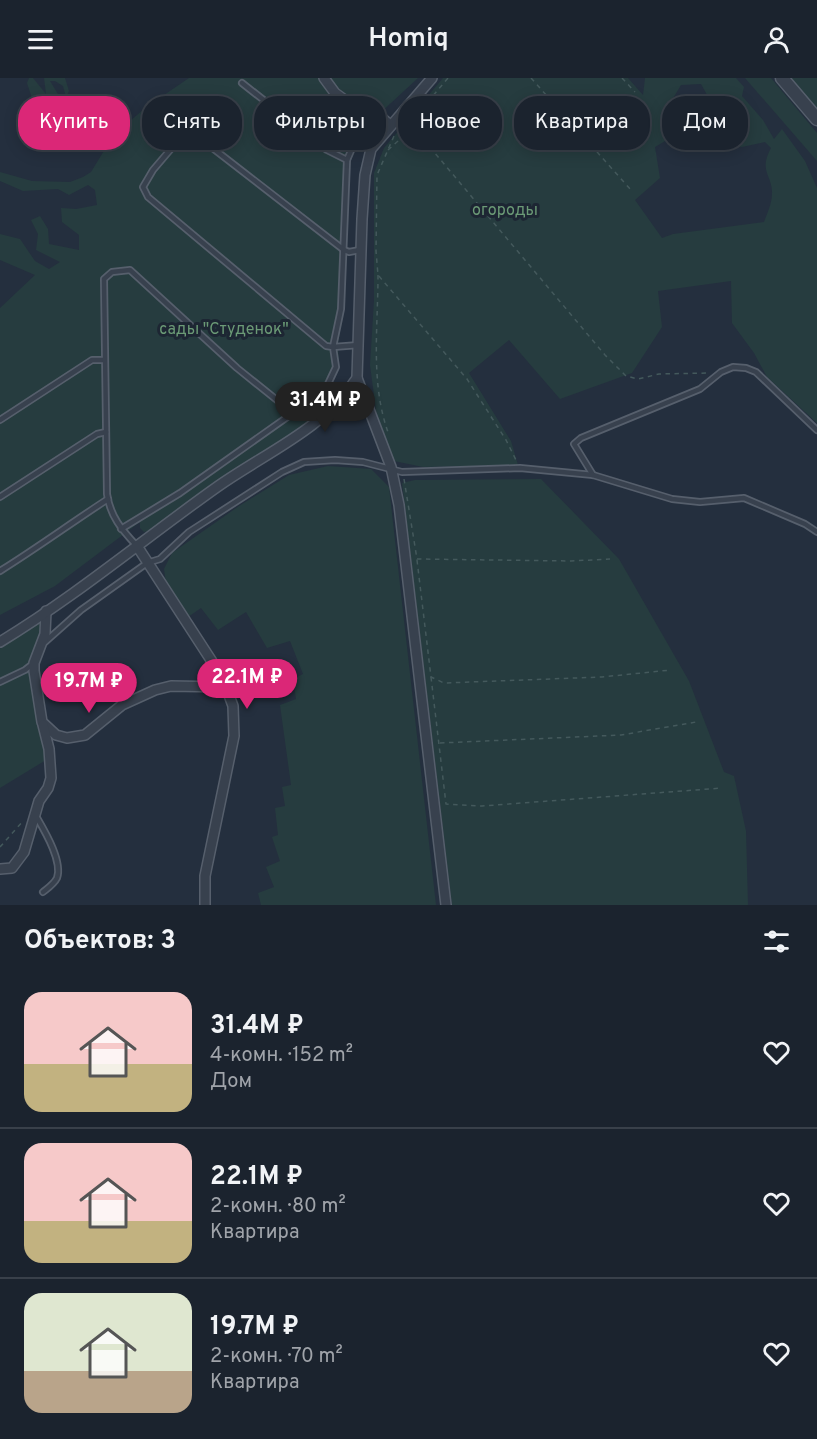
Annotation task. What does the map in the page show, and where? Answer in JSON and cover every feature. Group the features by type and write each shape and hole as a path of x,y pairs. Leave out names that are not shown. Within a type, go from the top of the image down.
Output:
{"street":[{"path":"432,78 371,149 365,175 357,378 391,467 409,577 446,905"},
{"path":"782,78 817,119"},
{"path":"328,79 335,93 339,96"},
{"path":"386,122 390,125"},
{"path":"0,642 219,486 321,420 339,402 357,378"},
{"path":"137,546 184,616 226,687 233,706 234,736 205,876 205,905"},
{"path":"0,869 12,868 24,852 35,814 51,778 49,749 42,722 34,663 45,634 46,610"},
{"path":"42,722 56,735 75,738 85,735 122,705 155,690 171,686 226,687"}],"lane":[{"path":"243,83 327,150 347,160"},
{"path":"359,345 326,346 148,197 142,187 153,170 188,129 344,250 349,252 362,249"},
{"path":"329,395 328,384 336,367 333,347 341,309 347,160 351,150"},
{"path":"137,546 121,529 108,499 104,279 112,272 130,270 237,368 293,413"},
{"path":"0,420 92,360 104,360"},
{"path":"593,475 574,444 581,438 700,389 721,372 733,367 756,372 817,429"},
{"path":"121,529 180,493 293,413 301,412 322,394 329,395 339,402"},
{"path":"0,496 97,434 106,432"},
{"path":"40,648 49,636 66,622 147,563 160,559 189,532 282,471 304,462 335,460 391,467 402,471 520,468 593,475 672,499 700,502 744,498 805,524 817,532"},
{"path":"0,571 108,499"},
{"path":"0,682 34,663"},
{"path":"35,814 51,844 58,871 56,881 43,892"}],"path":[{"path":"433,96 448,78"},
{"path":"531,78 631,190"},
{"path":"622,78 635,92"},
{"path":"390,439 382,418 375,365 378,275 377,175 396,130 398,130"},
{"path":"388,150 398,141"},
{"path":"431,150 605,355 626,376 638,379 659,374 721,372"},
{"path":"378,275 467,379 507,440 520,468"},
{"path":"402,471 417,559 446,804 483,806 722,788"},
{"path":"417,559 571,561 610,559"},
{"path":"431,677 444,683 602,677 671,670"},
{"path":"439,743 621,735 696,722"},
{"path":"0,847 29,814 35,814"}],"green space":[{"path":"29,78 33,78 46,94 44,78 65,78 69,91 66,96 63,86 50,81 59,96 31,96 27,83"},
{"name":"сады \"Студенок\"","path":"189,78 418,78 386,108 386,96 254,96 254,150 355,150 350,162 344,310 338,343 339,366 324,398 312,407 319,410 318,417 150,531 144,532 140,528 140,522 55,586 0,615 0,308 35,275 0,260 0,234 20,239 35,261 49,269 60,262 36,250 38,234 31,220 40,216 48,229 49,244 79,250 79,235 62,222 61,208 76,209 97,205 95,190 88,185 69,195 58,189 23,191 0,181 0,172 32,181 70,182 83,177 91,172 104,150 130,150 130,121 142,111 142,150 242,150 242,96 163,96"},
{"name":"огороды","path":"443,78 628,78 643,95 645,78 736,78 744,87 742,96 708,96 701,84 681,85 674,96 662,96 662,143 655,147 660,178 635,200 662,238 673,234 764,222 772,194 766,168 767,156 771,148 765,142 748,146 748,103 763,120 774,139 782,129 805,161 817,188 817,423 767,377 754,353 732,323 731,281 658,291 662,327 632,373 560,399 509,340 469,373 511,441 518,465 423,467 394,461 376,411 370,365 374,300 374,173 383,150 386,150 386,146 398,131 398,150 502,150 502,96 428,96"},
{"path":"745,78 771,78 817,133 817,161"},
{"path":"789,78 817,78 817,111"},
{"path":"328,466 371,469 389,487 436,905 261,905 258,893 274,887 266,867 280,861 272,837 278,835 275,808 285,806 282,787 291,785 280,705 296,699 293,679 303,674 290,641 267,648 246,612 218,630 201,608 188,617 166,583 164,569 172,553 239,506 289,475"},
{"path":"541,479 619,559 689,681 724,772 734,776 746,831 748,905 452,905 402,483 415,480"},
{"path":"39,621 42,626 32,658 31,687 46,760 0,788 0,646"}]}
